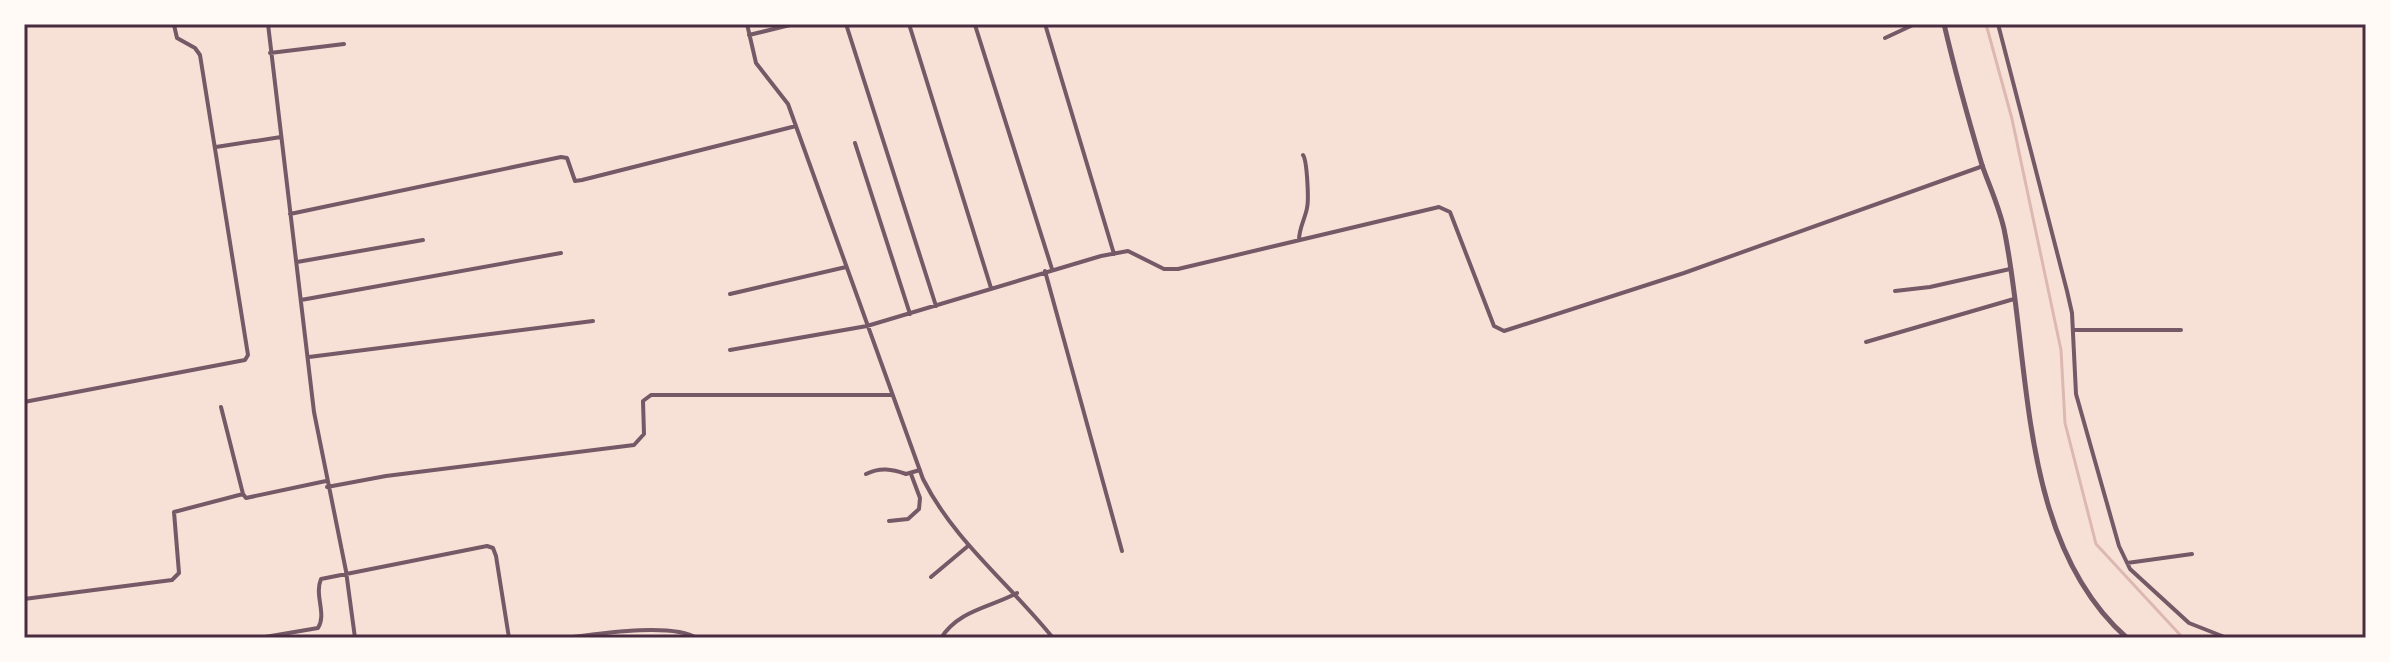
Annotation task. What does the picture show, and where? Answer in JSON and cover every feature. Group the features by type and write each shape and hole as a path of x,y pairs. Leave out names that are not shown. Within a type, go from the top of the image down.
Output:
{"street":[{"path":"268,24 308,357 326,484 346,571 355,638"},
{"path":"747,24 756,63 788,104 892,395 939,511 968,546 1017,593 1053,638"},
{"path":"749,35 794,24"},
{"path":"846,24 936,306"},
{"path":"909,24 991,288"},
{"path":"1045,24 1114,254"},
{"path":"1885,38 1915,24"},
{"path":"1944,24 1983,166 2005,231 2028,427 2057,530 2101,615 2127,638"},
{"path":"1998,24 2067,291 2073,330 2076,394 2127,563 2189,623 2227,638"},
{"path":"24,402 245,360 248,341 200,55 195,48 177,38 174,25"},
{"path":"975,25 1052,269"},
{"path":"270,53 344,44"},
{"path":"290,214 561,157 570,162 575,181 582,180 796,126"},
{"path":"216,147 281,137"},
{"path":"855,143 910,314"},
{"path":"1299,240 1307,210 1307,161 1303,155"},
{"path":"730,350 867,326 1045,271 1114,254 1138,253 1171,270 1445,208 1450,212 1494,326 1504,331 1684,273 1983,166"},
{"path":"297,262 423,240"},
{"path":"301,300 561,253"},
{"path":"730,294 846,267"},
{"path":"1895,291 1930,287 2010,269"},
{"path":"1045,271 1122,551"},
{"path":"1866,342 2014,299"},
{"path":"308,357 593,321"},
{"path":"2073,330 2181,330"},
{"path":"221,407 246,498 417,471 634,445 644,434 643,401 651,395 892,395"},
{"path":"866,474 877,470 911,474 920,470"},
{"path":"889,521 908,519 919,509 920,498 911,474"},
{"path":"24,599 179,577 174,512 243,494"},
{"path":"259,638 318,628 322,621 319,582 346,571 487,546 493,548 509,638"},
{"path":"931,577 968,546"},
{"path":"2127,563 2192,554"},
{"path":"941,638 966,612 984,610 1017,593"},
{"path":"564,638 688,632 697,638"}],"waterway":[{"path":"1986,24 2012,119 2061,350 2065,423 2096,544 2183,638"}]}
